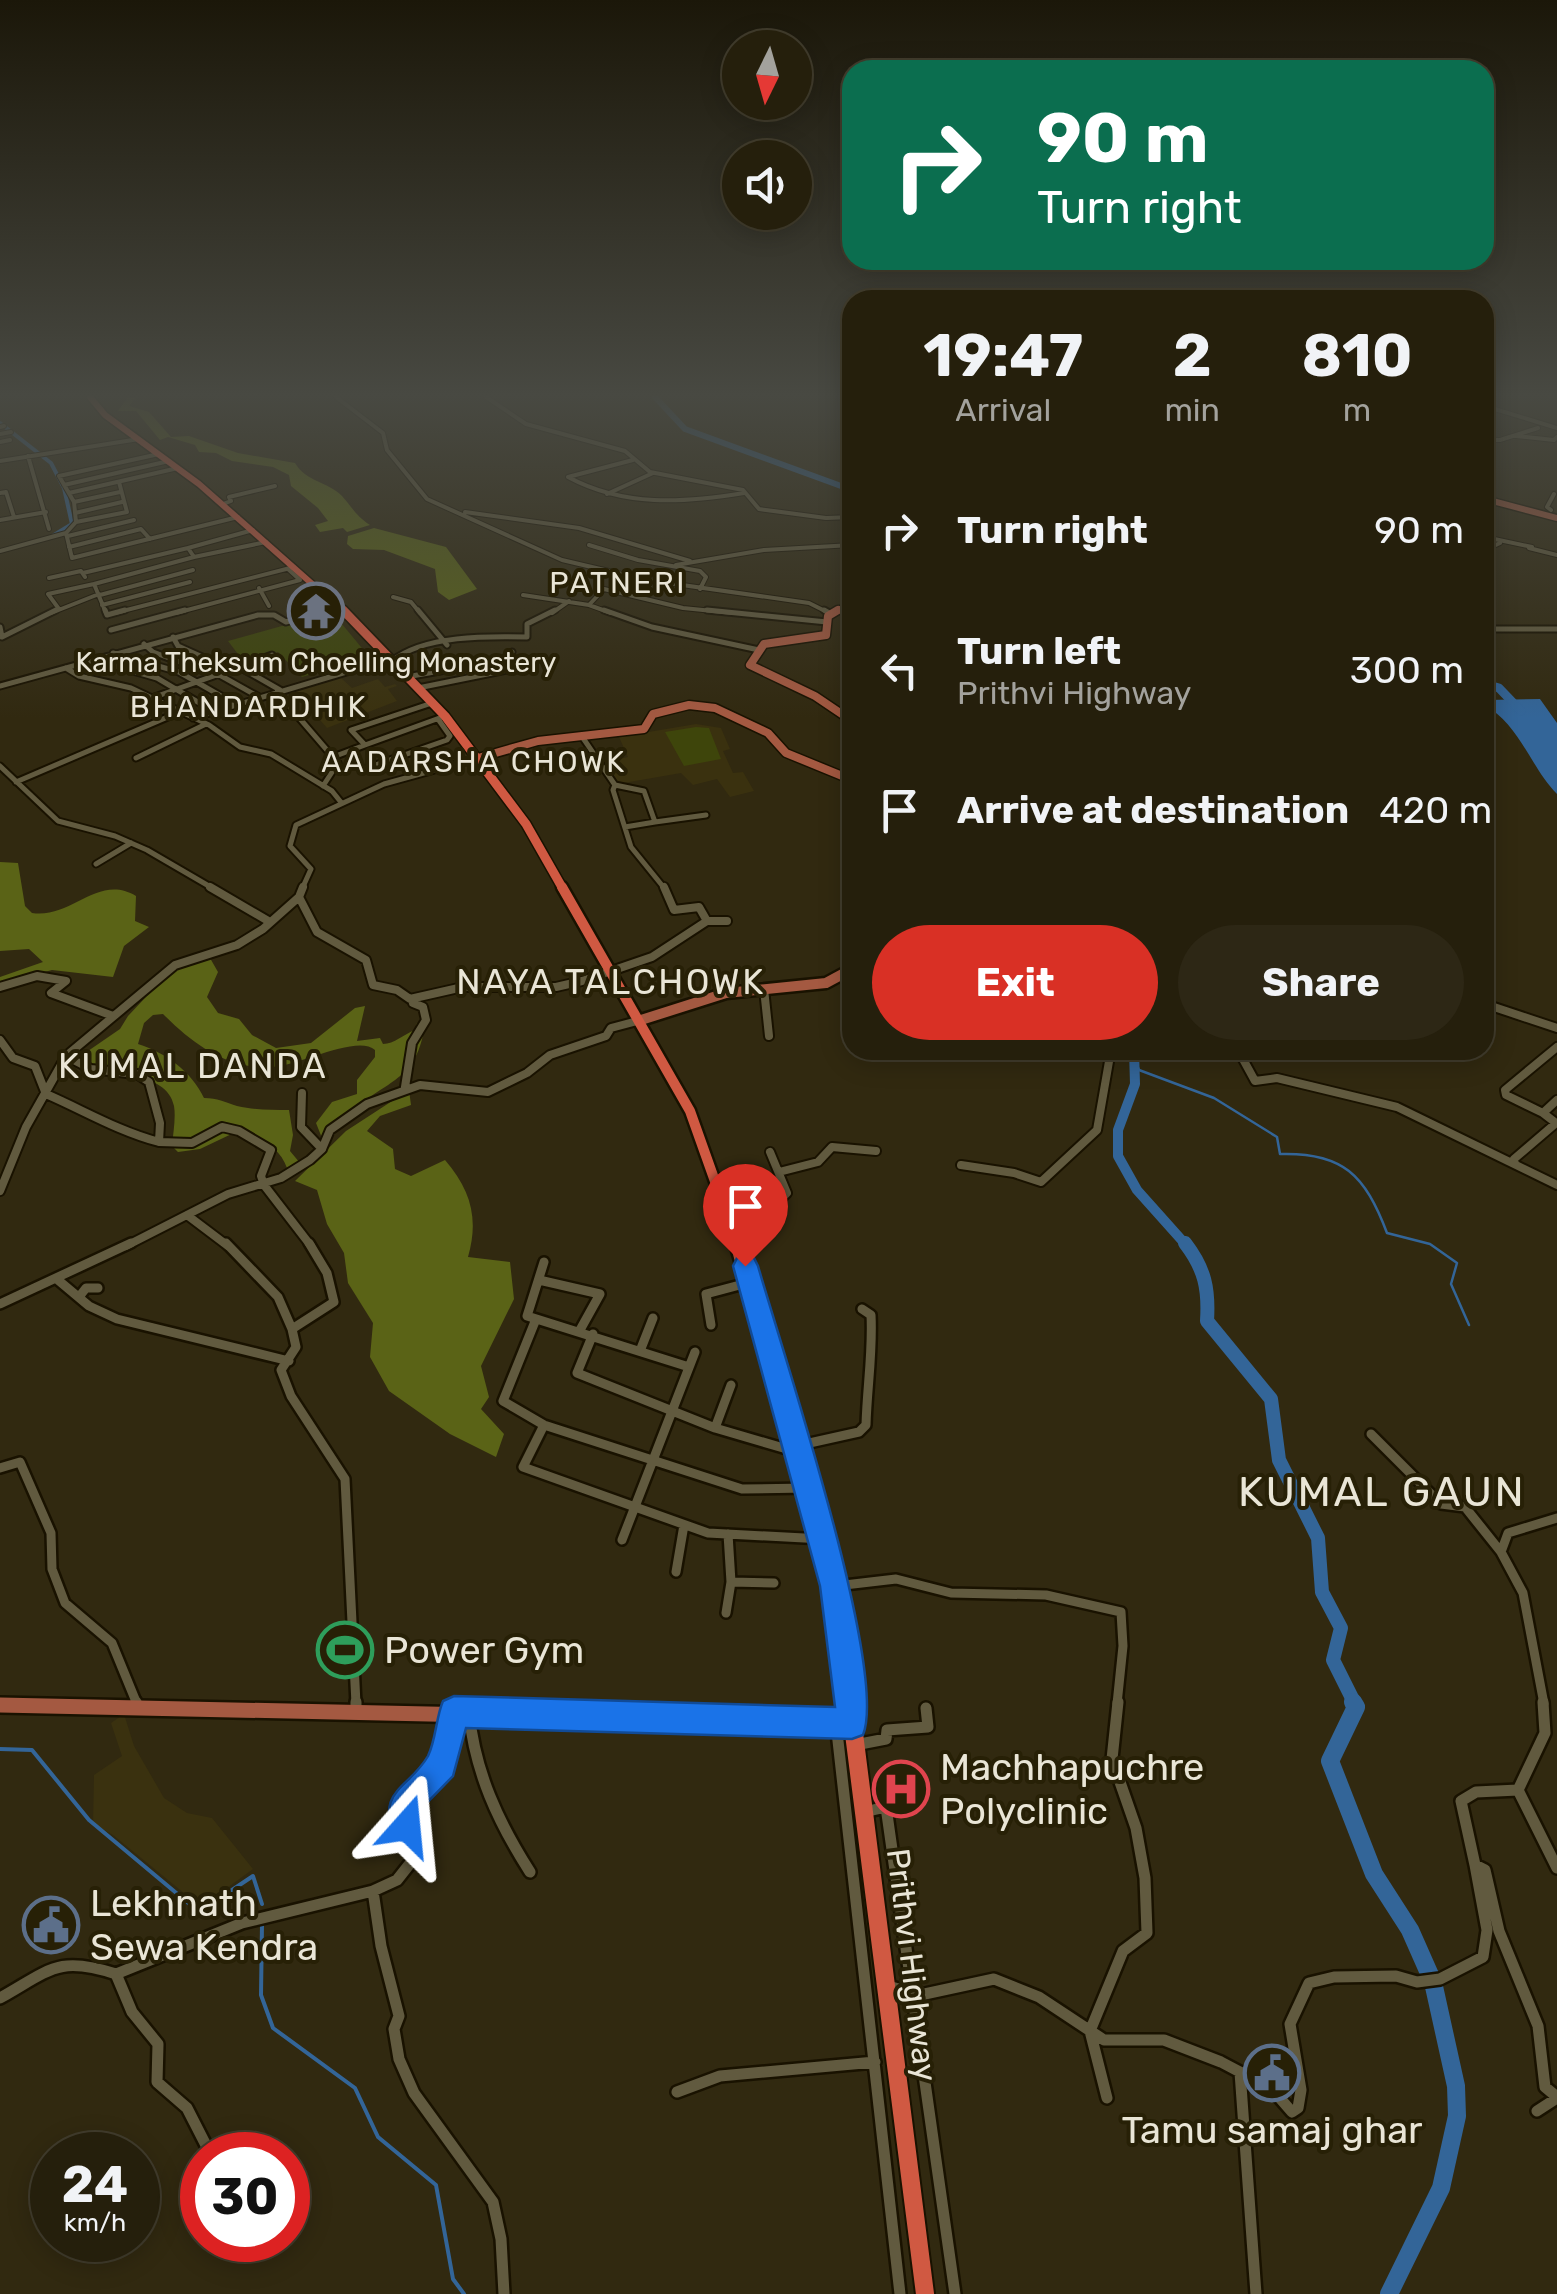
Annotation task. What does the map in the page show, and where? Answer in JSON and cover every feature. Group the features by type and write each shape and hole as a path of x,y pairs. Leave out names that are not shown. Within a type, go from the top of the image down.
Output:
{"highway":[{"name":"Prithvi Highway","path":"223,504 291,568 341,608 432,703 478,758 526,824 690,1111 750,1282 835,1586 847,1657 844,1723 855,1744 926,2294"}],"main road":[{"path":"1504,504 1542,514 1555,513"},
{"path":"842,609 829,618 826,635 764,644 751,667 824,702 842,715"},
{"path":"478,758 538,741 644,729 656,713 707,706 768,732 786,753 842,775"},
{"path":"641,1020 694,1001 815,986 842,978"},
{"path":"0,1705 844,1723"}],"street":[{"path":"10,504 14,516"},
{"path":"43,504 49,529"},
{"path":"74,504 76,522 67,534 72,558 238,517"},
{"path":"76,513 113,504"},
{"path":"76,522 128,512 123,504"},
{"path":"441,504 567,562 700,589 809,603 829,618"},
{"path":"755,504 758,509 842,517"},
{"path":"0,520 46,512"},
{"path":"460,512 529,517 588,532 615,533 690,562"},
{"path":"0,551 134,520"},
{"path":"68,547 142,529 150,539"},
{"path":"61,592 52,578 253,530"},
{"path":"1494,540 1557,555"},
{"path":"58,608 48,594 266,542"},
{"path":"1494,545 1500,542"},
{"path":"589,544 638,560 706,574 700,589"},
{"path":"676,566 764,550 842,545"},
{"path":"188,548 194,557"},
{"path":"83,573 100,594 107,615 291,568 299,580 111,630"},
{"path":"0,627 2,637 58,608 193,570"},
{"path":"102,605 190,581"},
{"path":"178,585 185,595"},
{"path":"259,589 269,606"},
{"path":"589,605 604,590 682,608 829,618"},
{"path":"523,595 589,605 652,627 759,650"},
{"path":"392,597 410,602 447,645"},
{"path":"214,601 222,613"},
{"path":"192,719 391,660 400,652 504,636 527,637 526,624 548,616 569,601"},
{"path":"0,686 173,636 269,614 286,622 341,608"},
{"path":"1494,629 1557,629"},
{"path":"173,636 178,646 227,668"},
{"path":"144,644 153,652 214,673 259,697"},
{"path":"406,677 508,659 512,652"},
{"path":"113,653 197,680 235,704"},
{"path":"152,698 272,655"},
{"path":"93,660 158,678 214,711"},
{"path":"236,666 278,691 333,757 339,766 327,775 323,786"},
{"path":"66,668 79,676 131,688 206,724 236,745 266,751 340,800"},
{"path":"418,688 512,668"},
{"path":"365,745 352,730 432,703"},
{"path":"16,782 177,713"},
{"path":"333,757 442,718 450,736 447,740 364,770"},
{"path":"136,758 206,724"},
{"path":"583,738 615,785 631,846 664,886 674,910 699,907 707,921"},
{"path":"0,1191 44,1090 66,1056 176,964 247,941 299,897 311,869 290,846 296,825 340,800 452,762 478,758"},
{"path":"0,766 65,825 93,829 131,842 270,922"},
{"path":"615,785 644,790 655,822"},
{"path":"625,828 706,815"},
{"path":"96,864 131,842"},
{"path":"299,897 317,932 366,960 373,984 397,990 410,999 437,990 479,986 556,987 613,972 652,956 707,921 727,920"},
{"path":"0,990 40,977 66,981 51,993 114,1016"},
{"path":"764,990 770,1036"},
{"path":"406,1088 412,1043 426,1020 423,1008 413,1003"},
{"path":"1494,1007 1557,1028"},
{"path":"0,1304 58,1280 228,1194 264,1185 310,1160 322,1149 330,1130 344,1118 406,1088 429,1085 488,1092 550,1055 606,1036 611,1028 641,1020"},
{"path":"0,1040 13,1058 36,1066 44,1090 118,1131 176,1147 222,1127 239,1131 271,1150 261,1176 264,1185 306,1233 335,1296 328,1308 292,1329"},
{"path":"1514,1164 1514,1159 1556,1123 1506,1095 1506,1090 1557,1047"},
{"path":"66,1056 91,1069 137,1074 149,1082 160,1122 159,1142"},
{"path":"961,1165 1014,1173 1041,1182 1097,1130 1108,1060"},
{"path":"1244,1060 1256,1081 1277,1078 1397,1107 1557,1185"},
{"path":"302,1093 301,1127 322,1149"},
{"path":"1543,1113 1557,1100"},
{"path":"779,1172 818,1162 832,1147 876,1151"},
{"path":"726,1208 782,1198 787,1193 770,1152"},
{"path":"187,1215 198,1227 220,1236 280,1296 296,1348 282,1370 284,1382 344,1479 356,1710"},
{"path":"544,1262 527,1316 689,1367"},
{"path":"58,1280 94,1309 204,1342 254,1348 288,1361"},
{"path":"539,1280 600,1294 580,1330"},
{"path":"711,1325 706,1294 750,1282"},
{"path":"78,1298 86,1288 98,1288"},
{"path":"593,1334 578,1373 676,1409 714,1428 797,1449 859,1432 866,1425 867,1380 874,1350 871,1315 862,1309"},
{"path":"640,1351 653,1318"},
{"path":"536,1319 503,1401 544,1424 742,1489 809,1488"},
{"path":"622,1540 695,1352"},
{"path":"714,1428 730,1385"},
{"path":"544,1424 523,1467 684,1526 728,1534 824,1539"},
{"path":"1372,1434 1441,1504 1465,1507 1501,1552 1523,1594 1532,1622 1533,1661 1544,1706 1545,1733 1518,1790"},
{"path":"0,1468 20,1462 51,1534 52,1569 66,1603 112,1643 138,1707"},
{"path":"1501,1552 1508,1532 1557,1518"},
{"path":"676,1572 684,1526"},
{"path":"726,1613 730,1582 728,1534"},
{"path":"835,1586 896,1579 951,1593 1046,1595 1121,1612 1123,1646 1112,1760 1136,1828 1147,1933 1124,1951 1090,2031 1107,2098"},
{"path":"730,1582 774,1584"},
{"path":"855,1744 886,1739 887,1730 928,1727 926,1708"},
{"path":"461,1712 499,1824 530,1872"},
{"path":"0,1998 59,1965 82,1962 116,1974 182,1941 270,1912 372,1892 408,1871 412,1861 404,1813 409,1798 442,1764 461,1712"},
{"path":"844,1723 900,2294"},
{"path":"888,1986 913,1993 939,1992 994,1979 1039,1997 1104,2040 1164,2040 1240,2072 1272,2089 1292,2112 1298,2108 1301,2090 1290,2024 1309,1983 1334,1976 1396,1976 1417,1982 1440,1979 1483,1957 1487,1930 1461,1801 1476,1792 1518,1790"},
{"path":"1518,1790 1557,1868"},
{"path":"864,1812 886,1807 955,2294"},
{"path":"1475,1865 1485,1870 1498,1926 1540,2026 1547,2059 1546,2087 1557,2097 1537,2110"},
{"path":"372,1892 381,1946 400,2016 394,2029 398,2059 414,2094 493,2202 501,2239 504,2294"},
{"path":"116,1974 132,2012 158,2044 156,2082 187,2108 199,2132"},
{"path":"677,2092 720,2076 875,2062"},
{"path":"1240,2072 1256,2294"}],"shaded area":[{"path":"340,677 352,688 378,679 385,687 395,684 388,689 397,701 327,728 293,689"},
{"path":"696,724 721,728 730,749 723,751 733,773 743,772 754,791 730,797 717,779 693,785 681,773 618,784 604,762 628,757 619,737"},
{"path":"124,1714 134,1746 164,1798 187,1813 212,1818 253,1869 201,1907 113,1835 93,1824 94,1775 122,1756 111,1723"}],"green space":[{"path":"313,504 349,504 370,525 347,532 343,528 320,532 315,525 328,521"},
{"path":"374,528 446,547 477,589 449,600 438,592 435,569 384,550 353,549 347,544 348,536"},
{"path":"332,612 366,653 357,661 302,677 278,652 244,662 228,641"},
{"path":"709,728 721,759 684,766 665,732"},
{"path":"0,862 18,863 25,906 32,913 60,910 97,893 122,890 136,896 135,921 149,927 124,946 113,977 52,970 0,984 0,977 43,962 29,949 0,951"},
{"path":"197,958 210,958 218,972 207,997 218,1013 239,1019 252,1035 276,1048 311,1043 355,1008 365,1006 357,1041 380,1038 387,1044 415,1030 417,1023 425,1022 417,1054 403,1074 353,1109 322,1138 316,1123 332,1102 357,1094 357,1080 375,1057 375,1050 355,1046 283,1065 256,1067 225,1059 186,1035 163,1014 153,1015 144,1023 138,1044 177,1064 204,1098 250,1108 289,1110 293,1135 290,1151 300,1163 287,1168 280,1154 268,1144 240,1130 200,1149 178,1152 172,1146 175,1111 169,1094 148,1080 80,1061 120,1029 174,967"},
{"path":"409,1090 411,1105 380,1116 367,1131 393,1149 395,1169 411,1176 445,1160 461,1182 470,1206 473,1230 468,1257 510,1262 514,1299 481,1366 489,1397 481,1409 504,1434 496,1457 450,1434 389,1391 370,1357 373,1323 348,1283 344,1253 327,1224 317,1190 295,1181 346,1131"}],"water":[{"path":"1540,699 1557,723 1557,794 1507,723 1494,711 1494,700"}],"waterway":[{"path":"54,535 72,524 68,504"},
{"path":"1494,687 1521,711"},
{"path":"1134,1060 1135,1084 1118,1130 1118,1156 1137,1190 1187,1246"},
{"path":"1135,1060 1139,1070 1214,1098 1277,1137 1280,1154 1320,1157 1349,1171 1370,1196 1387,1233 1430,1244 1457,1263 1451,1284 1469,1325"},
{"path":"1187,1246 1204,1280 1207,1321 1271,1399 1279,1460 1318,1538 1322,1592 1341,1628 1333,1660 1355,1704"},
{"path":"1353,1702 1356,1707 1330,1761 1374,1874 1410,1930 1433,1982 1456,2086 1457,2116 1441,2188 1389,2294"},
{"path":"0,1749 32,1750 89,1820 199,1912 253,1876 262,1904"},
{"path":"262,1924 261,1995 273,2028 355,2088 378,2137 436,2185 453,2279 464,2294"}],"place":[{"name":"Karma Theksum Choelling Monastery","path":"316,611"},
{"name":"Power Gym","path":"345,1650"},
{"name":"Machhapuchre Polyclinic","path":"901,1789"},
{"name":"Lekhnath Sewa Kendra","path":"51,1925"},
{"name":"Tamu samaj ghar","path":"1272,2073"}],"district":[{"name":"PATNERI","path":"618,583"},
{"name":"BHANDARDHIK","path":"249,707"},
{"name":"AADARSHA CHOWK","path":"474,762"},
{"name":"NAYA TALCHOWK","path":"611,982"},
{"name":"KUMAL DANDA","path":"193,1066"},
{"name":"KUMAL GAUN","path":"1382,1492"}],"route":[{"path":"407,1826 404,1813 409,1798 442,1764 454,1712 852,1724 847,1657 835,1586 745,1266"}]}
